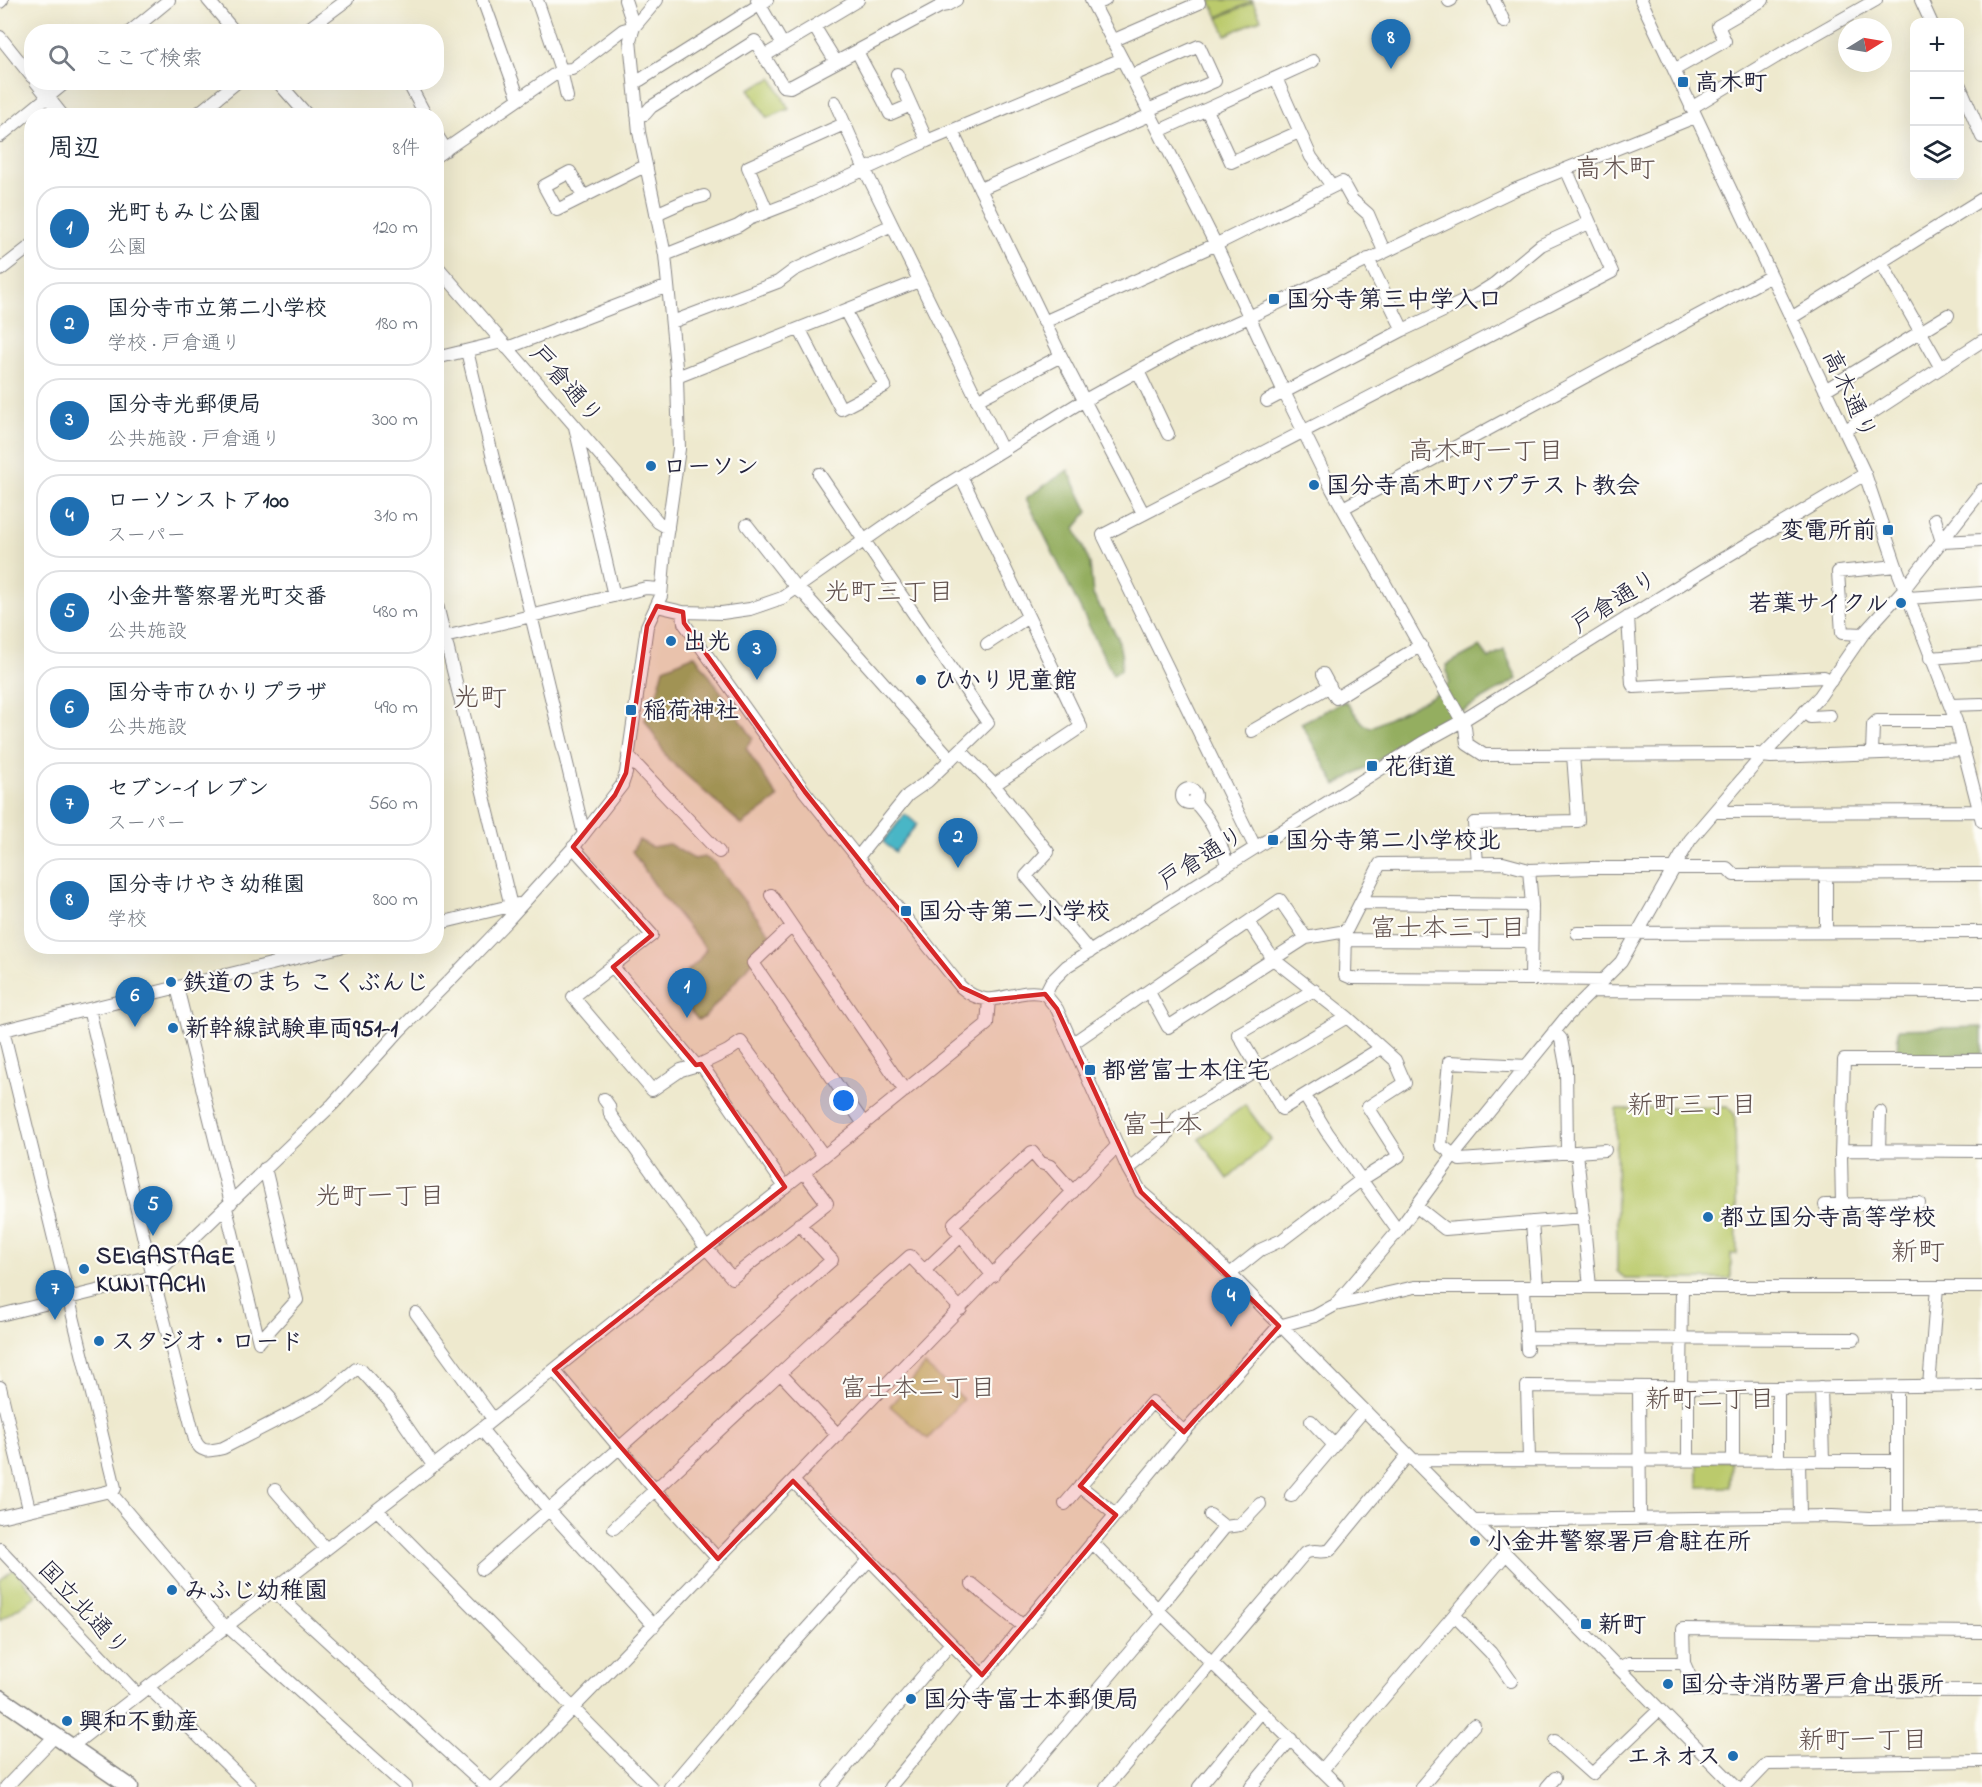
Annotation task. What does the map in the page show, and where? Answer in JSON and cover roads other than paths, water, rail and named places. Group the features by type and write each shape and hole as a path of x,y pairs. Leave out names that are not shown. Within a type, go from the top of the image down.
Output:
{"main road":[{"path":"0,1698 130,1787"}],"street":[{"path":"140,24 169,0"},
{"path":"208,0 228,24"},
{"path":"315,24 347,0"},
{"path":"483,0 519,99"},
{"path":"537,0 561,70 567,97"},
{"path":"625,0 633,27"},
{"path":"0,1315 153,1277 333,1104 573,847 622,785 626,773 647,626 657,606 661,589 680,449 677,377 665,255 645,166 637,115 630,40 633,27 657,0"},
{"path":"764,56 858,0"},
{"path":"1112,41 1199,3 1198,0"},
{"path":"1494,0 1504,22"},
{"name":"高木通り","path":"1641,0 1865,474 1896,566 1956,721 1981,816"},
{"path":"1674,70 1725,41 1718,26 1763,0"},
{"path":"657,606 683,612 722,614 782,598 864,539 1002,450 1083,401 1176,350 1250,317 1514,190 1693,113 1786,51 1876,0"},
{"path":"1922,0 1929,18"},
{"path":"1096,1 1112,41 1215,243 1303,432 1465,726 1467,744 1484,755 1758,754 1762,756 1964,750"},
{"path":"634,81 640,80 761,2 783,45"},
{"path":"637,115 645,114 651,107 755,41 783,86 790,87 949,2"},
{"path":"814,26 836,62"},
{"path":"444,151 561,70 572,69 624,30 633,27"},
{"path":"0,37 24,67"},
{"path":"980,189 1215,81 1199,46 1131,76"},
{"path":"857,51 890,114 911,105"},
{"path":"665,255 738,226 749,219 927,141 1122,59"},
{"path":"1159,131 1312,61"},
{"path":"897,74 927,141"},
{"path":"1276,78 1311,158 1332,186"},
{"path":"42,90 57,108"},
{"path":"34,108 56,90"},
{"path":"205,108 227,90"},
{"path":"285,90 301,108"},
{"path":"412,90 422,108"},
{"path":"1964,97 1982,137"},
{"path":"835,102 865,170 1002,450"},
{"path":"1207,110 1231,162 1299,132"},
{"path":"0,136 24,116"},
{"path":"767,211 748,167 844,124"},
{"path":"952,131 1060,356 1143,513"},
{"path":"584,197 645,166"},
{"path":"1255,847 1103,535 1612,272 1566,169"},
{"path":"1044,322 1221,242 1342,182 1352,200 1368,214 1384,251"},
{"path":"656,214 685,201 704,196"},
{"path":"1791,318 1982,199"},
{"path":"1267,401 1403,330 1475,296 1494,284 1541,245 1589,223"},
{"path":"672,322 778,282 794,270 892,225"},
{"path":"0,270 24,251"},
{"path":"1368,259 1403,330"},
{"path":"1881,262 1941,368"},
{"name":"戸倉通り","path":"444,274 659,524 668,528"},
{"path":"1343,508 1771,276"},
{"path":"677,377 846,312 919,281"},
{"path":"444,356 504,345 668,286"},
{"path":"800,330 841,409 885,387 846,312"},
{"path":"1825,390 1948,315"},
{"path":"1844,430 1982,341"},
{"path":"467,351 584,834"},
{"path":"977,400 1060,356"},
{"path":"1138,371 1165,419 1168,434"},
{"path":"574,426 614,596"},
{"path":"819,474 988,723 928,781 908,795 858,857"},
{"name":"戸倉通り","path":"1046,994 1051,982 1059,973 1255,847 1865,474"},
{"path":"961,476 1081,727 994,785"},
{"path":"1335,1305 1398,1231 1453,1156 1554,1031 1621,962 1690,840 1762,756 1831,681 1863,634 1906,593 1981,492"},
{"path":"1935,519 1942,542"},
{"path":"747,525 797,589 955,755 994,785 1048,852 1026,876 1090,952"},
{"path":"1942,542 1982,540"},
{"path":"1863,634 1842,633 1838,572 1896,566"},
{"path":"444,637 646,588 661,589"},
{"path":"1906,593 1982,593"},
{"path":"683,612 684,623 805,792 961,987 973,996 989,1000 1027,993 1046,994 1057,1009 1128,1170 1141,1192 1186,1231 1230,1274 1736,1787"},
{"path":"987,644 1028,617"},
{"path":"1628,617 1634,687 1824,677 1831,681"},
{"path":"1323,674 1336,698 1421,645"},
{"path":"444,649 517,905"},
{"path":"1930,658 1982,654"},
{"path":"1252,730 1330,686"},
{"path":"1950,705 1982,704"},
{"path":"1805,711 1810,717 1830,716"},
{"path":"1872,753 1873,725 1877,722 1956,721"},
{"path":"1477,863 1474,823 1578,821 1574,755"},
{"path":"628,756 719,852"},
{"path":"1193,801 1209,819 1227,865"},
{"path":"1715,812 1981,816"},
{"path":"573,847 652,935 573,997 652,1090 681,1070 698,1065 728,1051 741,1042 824,1156"},
{"path":"1603,980 1352,978 1345,975 1346,936 1380,864 1503,863 1529,870 1727,868 1734,875 1982,874"},
{"path":"1529,870 1532,904 1531,979"},
{"path":"1826,875 1826,933"},
{"path":"771,896 905,1090"},
{"path":"1073,1043 1280,900 1306,938"},
{"path":"1361,903 1532,904"},
{"path":"444,922 517,905"},
{"path":"1230,1274 1260,1250 1282,1240 1361,1180 1399,1156 1368,1107 1405,1083 1395,1060 1347,1017 1273,959 1249,922"},
{"path":"792,926 753,963 864,1124"},
{"path":"1577,934 1982,932"},
{"path":"1149,992 1168,1027 1306,938 1346,936 1531,941"},
{"path":"0,1517 115,1488 2,1030 311,954"},
{"path":"613,967 698,1065 785,1187"},
{"path":"177,987 259,1342 297,1300 265,1168"},
{"path":"1314,990 1238,1034 1282,1110 1381,1048"},
{"path":"1593,991 1982,992"},
{"path":"72,1746 481,1429 987,1024 989,1000"},
{"path":"89,1009 153,1277 198,1448 207,1452 223,1448 324,1396 356,1369 361,1370 388,1401 433,1465"},
{"path":"1128,1170 1163,1141 1178,1116 1347,1017"},
{"path":"1554,1031 1561,1039 1566,1066 1572,1152 1584,1218 1590,1287"},
{"path":"1842,1204 1844,1060 1982,1060"},
{"path":"1527,1066 1449,1062 1441,1146 1460,1160 1605,1150"},
{"path":"1305,1096 1327,1132 1398,1231"},
{"path":"604,1099 609,1106 610,1114 707,1249 732,1278 826,1203 804,1172"},
{"path":"1879,1151 1880,1112"},
{"path":"494,1787 654,1626 1117,1146"},
{"path":"1842,1150 1982,1151"},
{"path":"993,1276 961,1236 954,1223 1032,1152 1041,1163 1050,1166 1073,1192"},
{"path":"1825,1205 1919,1203"},
{"path":"1417,1207 1445,1229 1584,1218"},
{"path":"1532,1222 1531,1286 1526,1344 1682,1338 1854,1339"},
{"path":"482,1569 832,1260 799,1224"},
{"path":"924,1270 961,1236"},
{"path":"614,1528 780,1373 910,1256 961,1309"},
{"path":"890,1787 1184,1432 1279,1326 1314,1316 1335,1305 1415,1287 1982,1287"},
{"path":"1682,1287 1688,1459"},
{"path":"1929,1386 1937,1287"},
{"path":"417,1313 493,1419"},
{"path":"554,1370 655,1490 718,1559"},
{"path":"780,1373 838,1435"},
{"path":"1529,1459 1527,1386 1778,1388 1982,1386"},
{"path":"0,1387 29,1509"},
{"path":"1639,1387 1640,1519"},
{"path":"1821,1387 1823,1461"},
{"path":"1897,1387 1897,1517"},
{"path":"1733,1388 1733,1459"},
{"path":"1778,1388 1778,1460"},
{"path":"1065,1504 1152,1401 1184,1432"},
{"path":"1291,1496 1364,1410"},
{"path":"1311,1421 1334,1445"},
{"path":"481,1429 549,1510 654,1626"},
{"path":"1106,1787 1305,1553 1312,1550 1326,1552 1330,1550 1411,1457 1897,1461"},
{"path":"1799,1461 1800,1516"},
{"path":"793,1481 982,1675"},
{"path":"1080,1486 1116,1515"},
{"path":"275,1490 326,1549"},
{"path":"109,1491 226,1627 406,1787"},
{"path":"1015,1787 1160,1611 1225,1527 1240,1525 1260,1504"},
{"path":"376,1510 651,1787"},
{"path":"1210,1515 1225,1527"},
{"path":"1473,1521 1982,1516"},
{"path":"1092,1542 1336,1786"},
{"name":"国立北通り","path":"0,1549 143,1691 250,1787"},
{"path":"1322,1770 1506,1554"},
{"path":"670,1787 868,1560"},
{"path":"972,1584 1023,1626"},
{"path":"272,1590 487,1787"},
{"path":"1454,1615 1491,1653 1511,1680"},
{"path":"1982,1632 1683,1629 1684,1663 1696,1690 1982,1691"},
{"path":"829,1787 951,1643"},
{"path":"1618,1668 1629,1663 1684,1663"},
{"path":"1555,1741 1592,1774 1659,1710"},
{"path":"1199,1787 1262,1711"},
{"path":"1421,1787 1474,1725"},
{"path":"6,1787 55,1736"},
{"path":"1251,1787 1291,1739"},
{"path":"1745,1787 1767,1764 1982,1761"}],"water":[{"path":"905,814 917,824 895,852 883,842"}],"place":[{"name":"国分寺けやき幼稚園","path":"1391,69"},
{"name":"高木町","path":"1683,82"},
{"name":"国分寺第三中学入口","path":"1274,299"},
{"name":"ローソン","path":"651,466"},
{"name":"国分寺高木町バプテスト教会","path":"1314,485"},
{"name":"変電所前","path":"1888,530"},
{"name":"若葉サイクル","path":"1901,603"},
{"name":"出光","path":"671,641"},
{"name":"国分寺光郵便局","path":"757,680"},
{"name":"ひかり児童館","path":"921,680"},
{"name":"稲荷神社","path":"631,710"},
{"name":"花街道","path":"1372,766"},
{"name":"国分寺第二小学校北","path":"1273,840"},
{"name":"国分寺市立第二小学校","path":"958,868"},
{"name":"国分寺第二小学校","path":"906,911"},
{"name":"鉄道のまち こくぶんじ","path":"171,982"},
{"name":"光町もみじ公園","path":"687,1018"},
{"name":"国分寺市ひかりプラザ","path":"135,1027"},
{"name":"新幹線試験車両951-1","path":"173,1028"},
{"name":"都営富士本住宅","path":"1090,1070"},
{"name":"都立国分寺高等学校","path":"1708,1217"},
{"name":"小金井警察署光町交番","path":"153,1236"},
{"name":"SEIGASTAGE KUNITACHI","path":"84,1269"},
{"name":"セブン-イレブン","path":"55,1320"},
{"name":"ローソンストア100","path":"1231,1327"},
{"name":"スタジオ・ロード","path":"99,1341"},
{"name":"小金井警察署戸倉駐在所","path":"1475,1541"},
{"name":"みふじ幼稚園","path":"172,1590"},
{"name":"新町","path":"1586,1624"},
{"name":"国分寺消防署戸倉出張所","path":"1668,1684"},
{"name":"国分寺富士本郵便局","path":"911,1699"},
{"name":"興和不動産","path":"67,1721"},
{"name":"エネオス","path":"1733,1756"}],"district":[{"name":"高木町","path":"1615,168"},
{"name":"高木町一丁目","path":"1486,450"},
{"name":"光町三丁目","path":"889,591"},
{"name":"光町","path":"480,697"},
{"name":"富士本三丁目","path":"1448,927"},
{"name":"新町三丁目","path":"1692,1104"},
{"name":"富士本","path":"1162,1124"},
{"name":"光町一丁目","path":"380,1195"},
{"name":"新町","path":"1918,1251"},
{"name":"富士本二丁目","path":"918,1387"},
{"name":"新町二丁目","path":"1710,1398"},
{"name":"新町一丁目","path":"1863,1739"}]}
